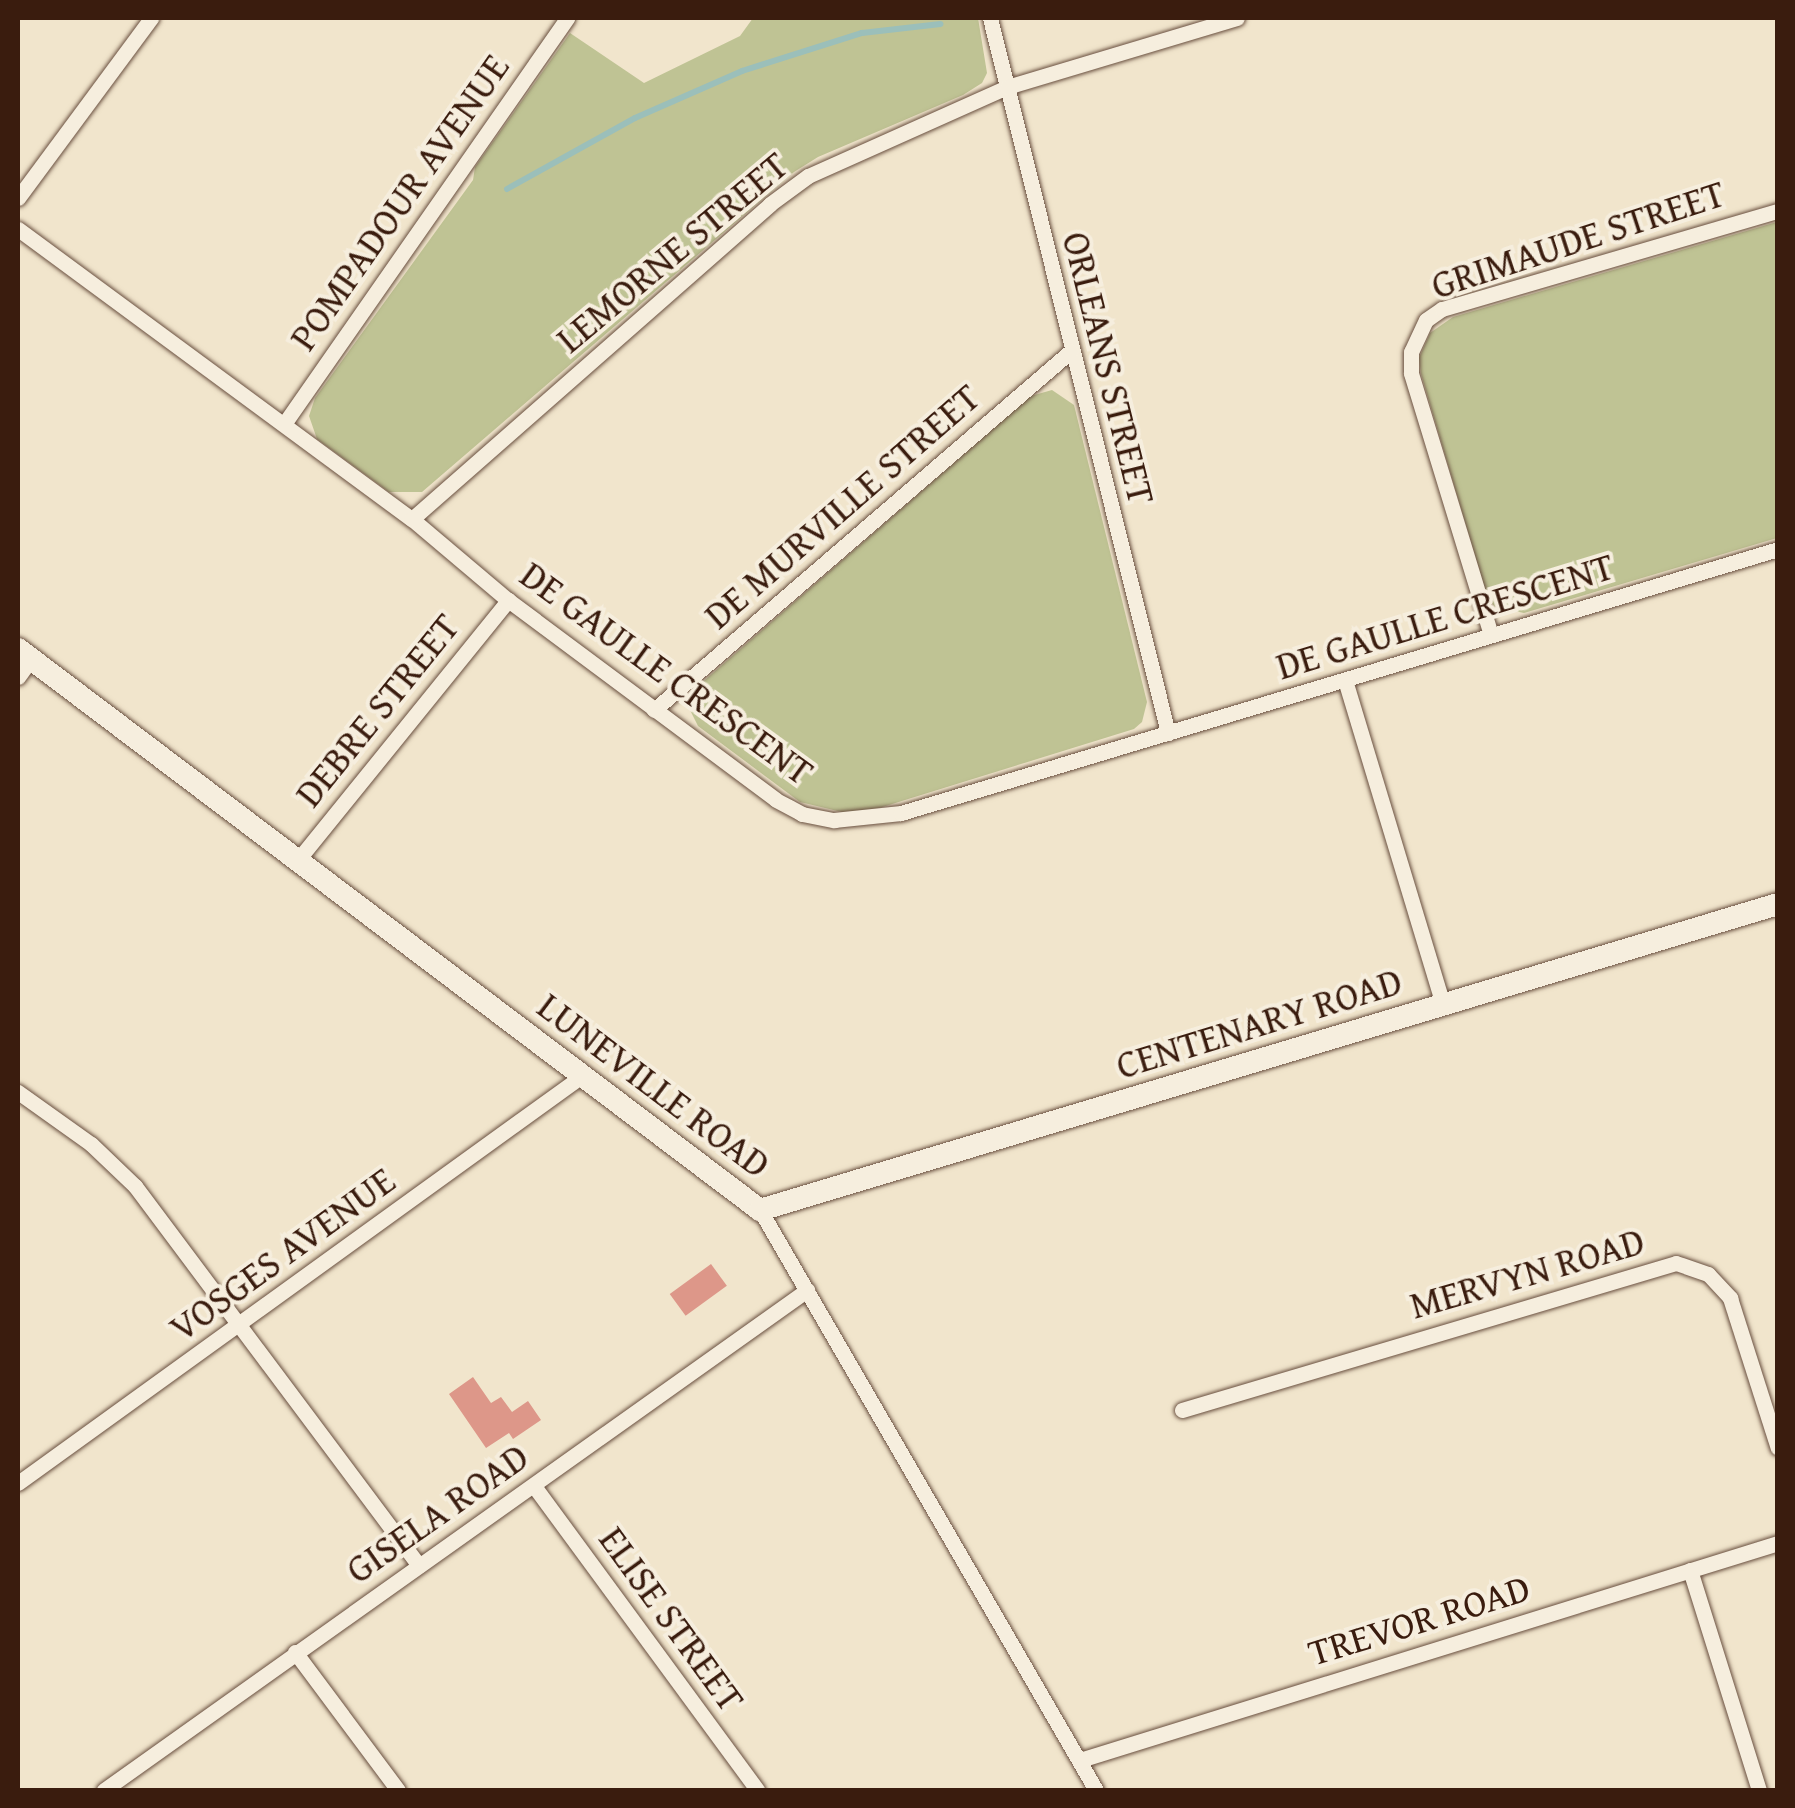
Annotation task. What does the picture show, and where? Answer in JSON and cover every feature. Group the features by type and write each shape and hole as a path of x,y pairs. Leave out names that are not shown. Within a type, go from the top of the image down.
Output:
{"street":[{"path":"18,198 152,18"},
{"name":"POMPADOUR AVENUE","path":"284,424 567,18"},
{"name":"ORLEANS STREET","path":"990,18 1168,733"},
{"name":"LEMORNE STREET","path":"412,519 796,185 855,152 1007,86 1237,18"},
{"name":"GRIMAUDE STREET","path":"1492,635 1412,373 1411,352 1426,320 1442,309 1778,210"},
{"name":"DE GAULLE CRESCENT","path":"18,228 412,519 508,600 776,800 802,814 834,820 901,813 1778,549"},
{"name":"DE MURVILLE STREET","path":"654,710 1071,351"},
{"name":"DEBRE STREET","path":"296,861 508,600"},
{"name":"LUNEVILLE ROAD","path":"22,662 296,861 760,1210 1096,1790"},
{"path":"1345,680 1442,1004"},
{"name":"CENTENARY ROAD","path":"760,1210 1778,904"},
{"name":"VOSGES AVENUE","path":"18,1483 583,1075"},
{"path":"18,1092 118,1168 419,1566"},
{"name":"MERVYN ROAD","path":"1182,1410 1676,1263 1708,1274 1730,1298 1778,1448"},
{"name":"GISELA ROAD","path":"104,1790 808,1290"},
{"name":"ELISE STREET","path":"534,1486 758,1790"},
{"name":"TREVOR ROAD","path":"1080,1760 1778,1543"},
{"path":"1690,1570 1759,1790"},
{"path":"295,1652 398,1790"}],"green space":[{"path":"753,18 978,18 987,73 982,83 963,95 818,157 794,172 422,492 389,492 317,439 309,416 315,398 473,180 475,167 570,33 644,83 740,36"},
{"path":"1777,222 1777,538 1524,613 1495,607 1488,599 1421,374 1419,358 1430,333 1453,317"},
{"path":"1052,390 1074,405 1147,702 1142,722 1134,729 876,809 846,813 800,802 698,726 689,708 698,686 1031,396"}],"building":[{"path":"711,1264 727,1286 686,1316 670,1294"},
{"path":"473,1377 491,1403 501,1397 512,1412 528,1401 541,1420 513,1439 509,1433 486,1448 449,1394"}],"waterway":[{"path":"507,189 635,118 742,71 862,33 940,24"}]}
